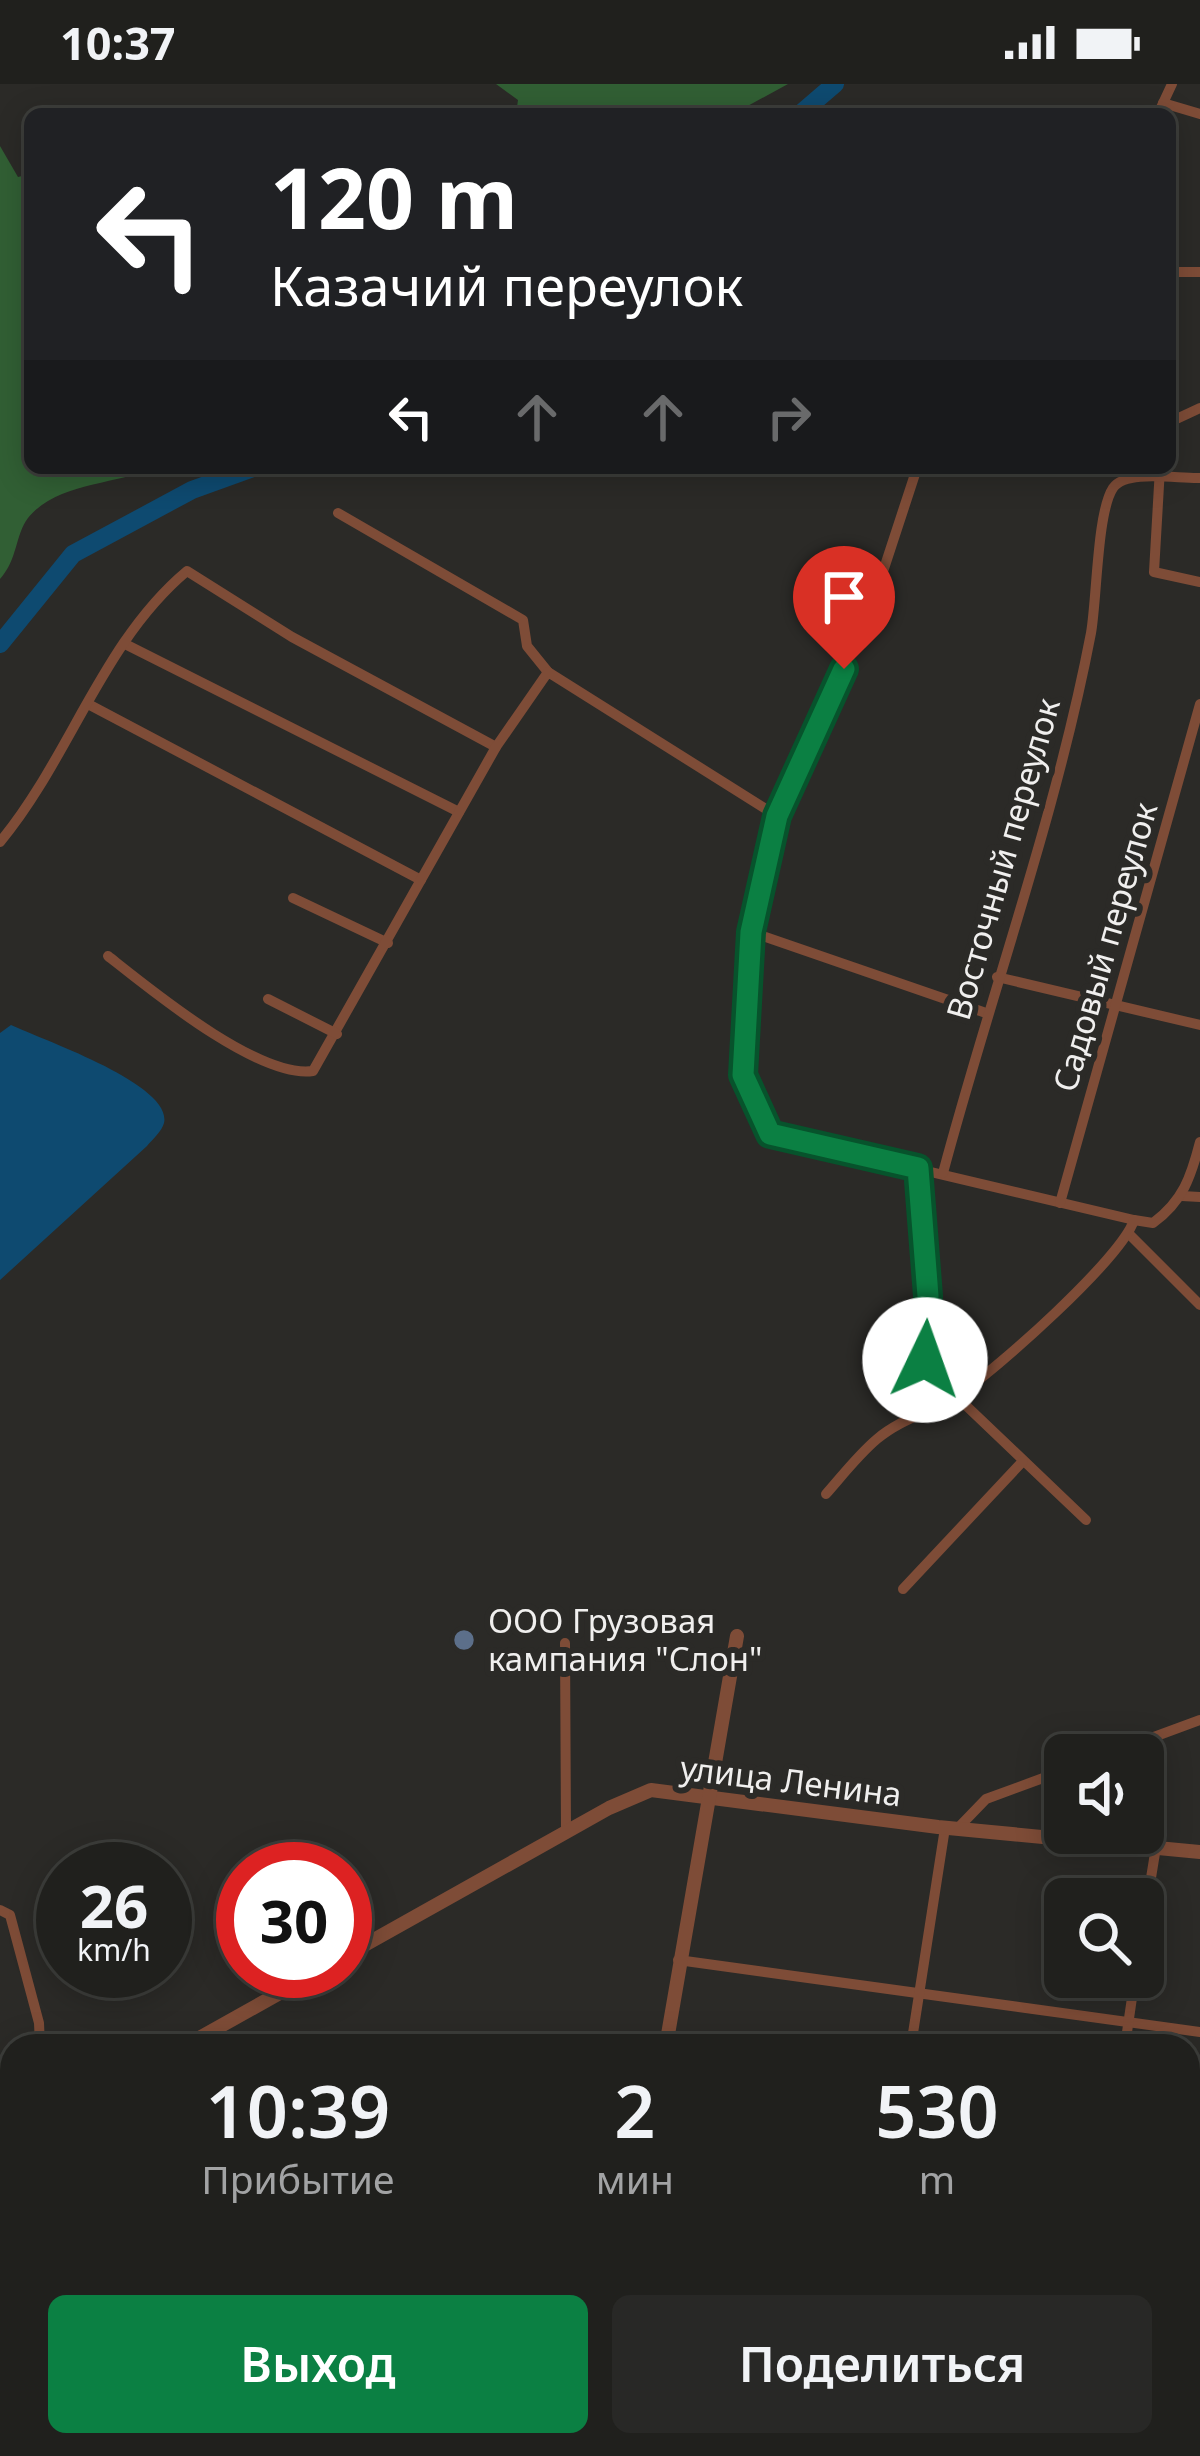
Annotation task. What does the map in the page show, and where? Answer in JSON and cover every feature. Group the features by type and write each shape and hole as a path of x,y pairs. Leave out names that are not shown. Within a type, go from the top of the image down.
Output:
{"street":[{"path":"1160,108 1172,84"},
{"path":"915,474 875,596 777,816 751,932 743,1075 770,1134 1153,1223 1182,1196 1200,1142"},
{"path":"1200,478 1160,474 1154,572 1200,582"},
{"name":"Восточный переулок","path":"944,1173 986,1012 1070,745 1096,605 1104,513 1113,487 1126,477 1160,474"},
{"path":"338,513 524,620 527,646 548,672 777,816"},
{"path":"0,842 125,644 187,571 292,637 496,747"},
{"path":"125,644 459,812"},
{"path":"108,956 182,1016 292,1074 313,1071 496,747 548,672"},
{"path":"88,704 421,880"},
{"name":"Садовый переулок","path":"1060,1203 1200,704"},
{"path":"293,898 388,943"},
{"path":"751,932 986,1012"},
{"path":"997,977 1200,1025"},
{"path":"268,999 337,1034"},
{"path":"916,1412 928,1296 918,1168"},
{"path":"1182,1196 1200,1197"},
{"path":"826,1494 876,1440 916,1412 956,1396 1082,1288 1130,1235 1135,1220"},
{"path":"1130,1235 1200,1305"},
{"path":"956,1396 1086,1520"},
{"path":"903,1589 1023,1461"},
{"path":"667,2034 737,1636"},
{"path":"565,1643 566,1832"},
{"path":"1162,1734 1200,1720"},
{"path":"913,2034 951,1828 986,1798 1044,1777"},
{"name":"улица Ленина","path":"372,1941 651,1790 1044,1837"},
{"name":"улица Ленина","path":"1164,1848 1200,1852"},
{"path":"0,1910 10,1915 39,2034"},
{"path":"678,1960 1200,2032"},
{"path":"206,2034 271,1998"},
{"path":"1126,2034 1131,1998"}],"green space":[{"path":"496,84 788,84 744,108 517,108 518,100"},
{"path":"0,146 18,177 24,176 24,474 138,474 71,491 40,506 24,525 0,579"}],"water":[{"path":"11,1025 127,1079 161,1108 164,1123 147,1146 0,1280 0,1033"}],"waterway":[{"path":"807,108 835,84"},
{"path":"0,644 73,554 192,490 236,474"}],"place":[{"name":"ООО Грузовая кампания \"Слон\"","path":"464,1640"}],"route":[{"path":"844,669 777,816 751,932 743,1075 770,1134 918,1168 928,1296 925,1360"}]}
